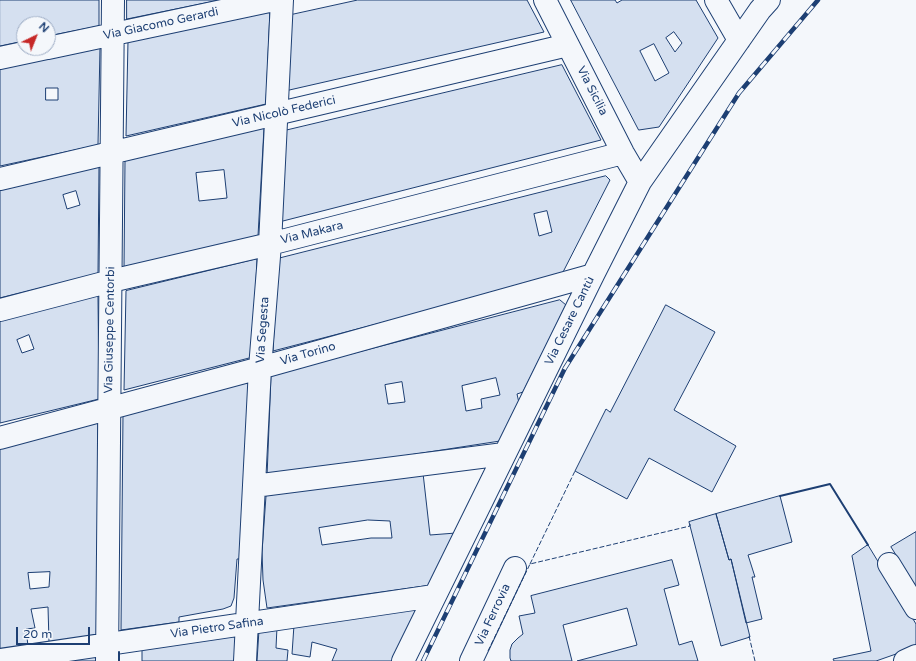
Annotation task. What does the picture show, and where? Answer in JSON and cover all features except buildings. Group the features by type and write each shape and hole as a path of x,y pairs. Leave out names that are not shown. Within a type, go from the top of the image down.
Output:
{"street":[{"name":"Via Giuseppe Centorbi","path":"107,653 113,0"},
{"name":"Via Giacomo Gerardi","path":"56,46 274,0"},
{"name":"Via Segesta","path":"245,661 260,368 270,244 282,0"},
{"name":"Via Sicilia","path":"545,0 623,153 640,182"},
{"path":"716,0 739,40"},
{"name":"Via Cesare Cantù","path":"403,661 593,274 640,182 739,40 769,0"},
{"name":"Via Nicolò Federici","path":"0,178 568,45"},
{"name":"Via Giacomo Gerardi","path":"0,58 16,55"},
{"name":"Via Makara","path":"0,310 111,281 270,244 623,153"},
{"name":"Via Torino","path":"0,438 260,368 593,274"},
{"path":"254,486 504,454"},
{"path":"889,564 916,608"},
{"name":"Via Ferrovia","path":"471,661 515,568"},
{"name":"Via Pietro Safina","path":"0,660 107,653 247,624 434,596"},
{"path":"905,661 916,656"}],"railway":[{"path":"423,661 565,368 739,93 818,0"}],"fence":[{"path":"530,564 575,471"},
{"path":"488,651 530,564 690,526 690,524"},
{"path":"749,636 755,661"}],"wall":[{"path":"780,496 830,484 868,545"},
{"path":"119,652 119,661"}]}
